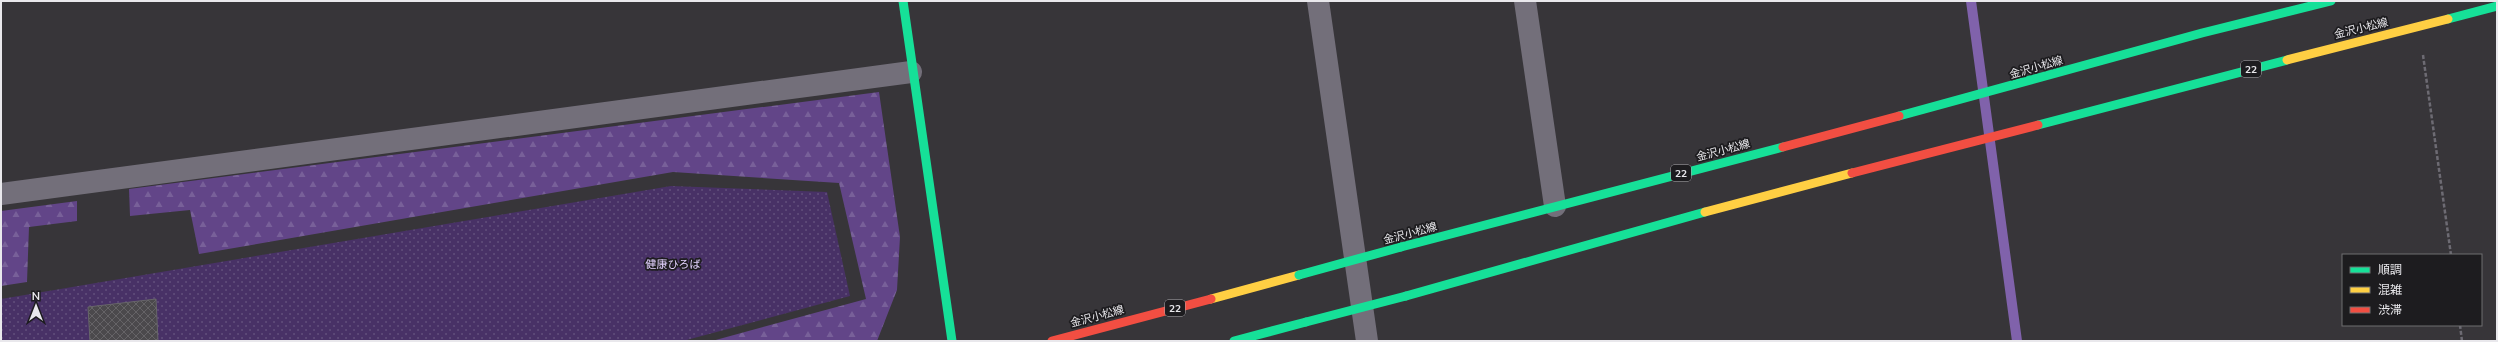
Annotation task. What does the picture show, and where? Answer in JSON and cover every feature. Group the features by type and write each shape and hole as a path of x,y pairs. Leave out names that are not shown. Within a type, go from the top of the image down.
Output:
{"main road":[{"path":"903,1 911,72 952,341"},
{"name":"金沢小松線","path":"1052,341 1555,206 1999,90 2202,33 2331,1"},
{"name":"金沢小松線","path":"1234,341 1406,296 1654,225 2497,6"}],"street":[{"path":"1318,1 1367,341"},
{"path":"1525,1 1555,206"},
{"path":"1,194 911,72"}],"path":[{"path":"2423,50 2450,254"},
{"path":"2460,326 2462,341"}],"green space":[{"path":"879,92 900,237 897,290 877,341 712,341 866,299 839,183 673,172 199,254 190,210 130,216 129,189"},
{"name":"健康ひろば","path":"671,186 827,192 850,296 683,341 1,341 1,299"},
{"path":"77,201 77,221 29,227 27,282 1,286 1,211"}],"building":[{"path":"156,299 158,341 90,341 88,307"}],"waterway":[{"path":"1971,1 2017,341"}],"traffic: fast":[{"path":"903,1 952,341"},
{"path":"1899,116 2202,33 2331,1"},
{"path":"2448,19 2497,6"},
{"path":"2038,125 2287,60"},
{"path":"1401,247 1783,147"},
{"path":"1406,296 1705,212"},
{"path":"1299,275 1401,247"},
{"path":"1306,322 1406,296"},
{"path":"1234,341 1306,322"}],"traffic: slow":[{"path":"2287,60 2448,19"},
{"path":"1705,212 1852,173"},
{"path":"1211,299 1299,275"}],"traffic: jam":[{"path":"1783,147 1899,116"},
{"path":"1852,173 2038,125"},
{"path":"1052,341 1211,299"}]}
